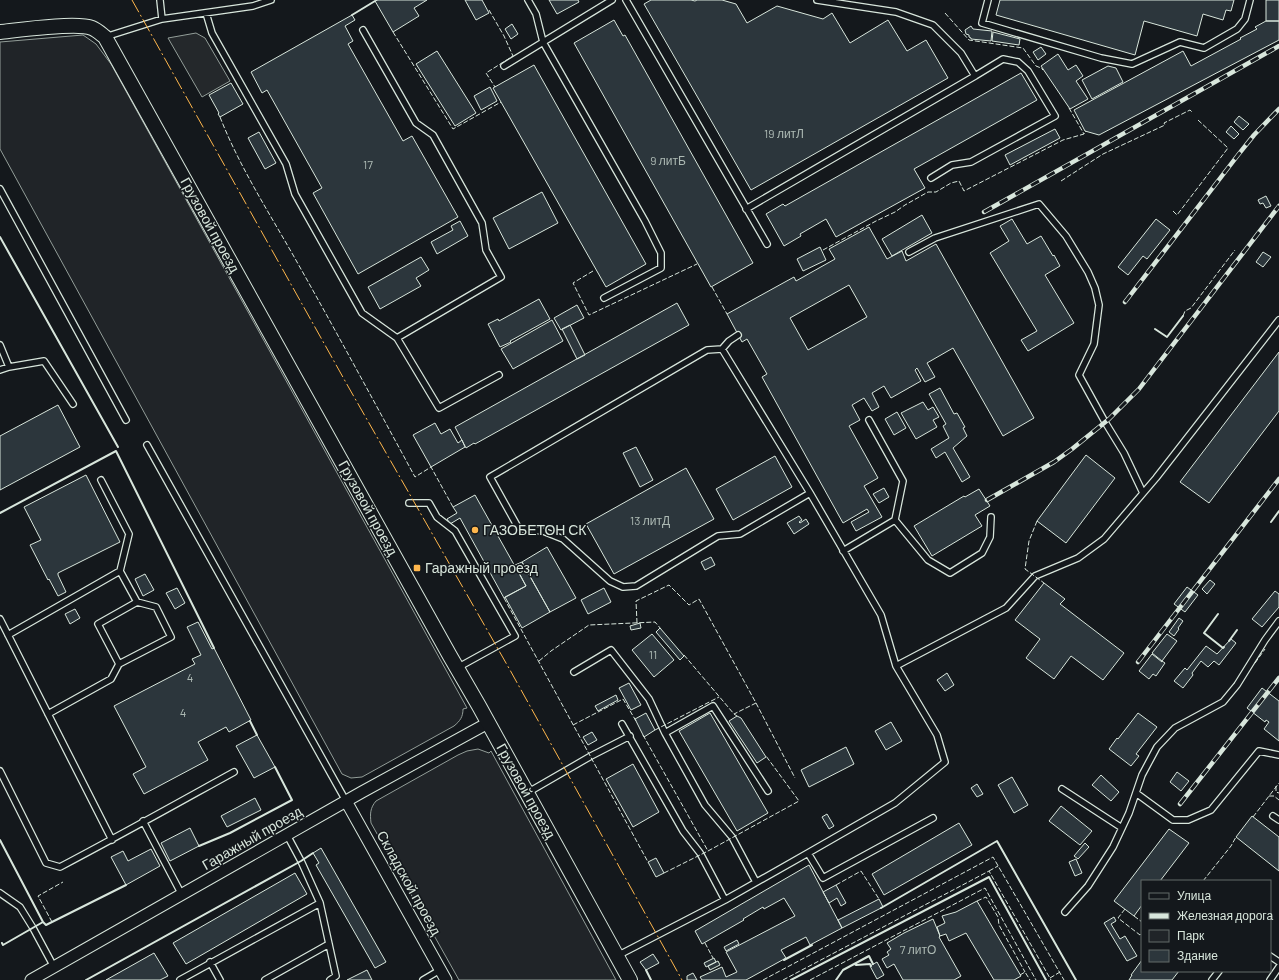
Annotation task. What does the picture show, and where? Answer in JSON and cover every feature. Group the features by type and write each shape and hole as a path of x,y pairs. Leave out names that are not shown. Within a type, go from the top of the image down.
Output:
{"street":[{"path":"0,32 83,27 92,28 105,37"},
{"name":"Грузовой проезд","path":"105,37 630,980"},
{"name":"Гаражный проезд","path":"32,980 346,801 488,723"},
{"name":"Складской проезд","path":"346,801 446,980"}],"lane":[{"path":"160,0 162,19"},
{"path":"105,37 162,19 253,6 271,0"},
{"path":"528,0 536,14 543,42 645,221 661,253 661,268 604,298"},
{"path":"504,66 612,0"},
{"path":"626,0 766,244"},
{"path":"817,0 896,12 933,25 961,53 976,76"},
{"path":"988,0 982,23 1100,58 1132,64 1180,42 1204,48 1238,29 1245,19 1250,0"},
{"path":"206,13 212,33 286,164 295,194 362,313 397,338 439,408 499,376"},
{"path":"363,30 416,123 433,135 482,223 486,250 502,277 397,338"},
{"path":"746,209 1003,59 1018,62 1028,71 1055,116 971,162 952,165 931,178"},
{"path":"0,189 126,420"},
{"path":"909,252 935,238 1039,204 1066,236 1088,272 1094,288 1099,305 1094,344 1079,374 1104,422 1124,453 1143,493"},
{"path":"896,666 1006,608 1035,576 1078,558 1104,539 1161,472 1279,320"},
{"path":"738,335 729,341 722,349 707,350 490,476 519,529 544,531 563,538 610,581 623,587 636,586 718,536 740,534 810,493"},
{"path":"0,346 9,367"},
{"path":"617,956 725,900 895,803 945,762 937,735 896,666 881,615 810,493 722,349"},
{"path":"0,370 44,361 73,404"},
{"path":"844,551 895,520 903,481 869,420"},
{"path":"148,444 346,801"},
{"path":"101,480 128,534 120,571 137,602"},
{"path":"409,503 429,503 437,517 456,531 515,636 457,668"},
{"path":"895,520 928,560 950,572 982,553 990,538 991,517"},
{"path":"8,635 120,571"},
{"path":"48,714 110,679 119,664 171,637 156,607 137,602 98,624 119,664"},
{"path":"0,619 112,840"},
{"path":"1065,912 1088,886 1113,848 1129,813 1142,775 1157,747 1175,728 1222,702 1237,684 1279,621"},
{"path":"574,672 611,650 649,699 665,734 705,805 732,838 756,882"},
{"path":"665,734 714,706 768,791"},
{"path":"622,724 683,831 700,853 725,900"},
{"path":"527,793 591,756 630,736"},
{"path":"1136,793 1173,820 1188,820 1211,810 1259,751 1279,755"},
{"path":"0,771 46,863 60,867 112,840 143,821 234,772"},
{"path":"1062,789 1122,828"},
{"path":"1273,816 1279,820"},
{"path":"808,853 823,878 933,818"},
{"path":"143,821 182,895"},
{"path":"287,835 301,861 320,903 336,976 330,980"},
{"path":"0,893 20,907 54,967"},
{"path":"180,980 210,962 320,903"},
{"path":"266,980 329,944"},
{"path":"210,962 220,980"},
{"path":"1270,980 1279,968"},
{"path":"422,980 440,970"}],"green space":[{"path":"83,35 96,44 111,64 467,708 463,709 461,719 454,726 362,777 351,778 342,774 0,149 0,42"},
{"path":"478,749 489,753 491,751 616,980 459,980 371,823 371,814 376,801 458,755 467,751"}],"shaded area":[{"path":"196,33 205,38 230,81 202,97 168,38"}],"building":[{"path":"427,0 414,8 419,16 393,32 375,1"},
{"path":"465,0 482,0 489,13 476,20"},
{"path":"549,0 578,0 579,2 557,14"},
{"path":"651,0 722,0 736,4 747,23 777,6 823,19 832,13 850,43 888,20 907,51 926,40 948,78 751,190 644,4"},
{"path":"1000,0 1234,0 1231,11 1226,10 1223,20 1203,14 1197,36 1144,21 1135,55 996,15"},
{"path":"1266,0 1279,0 1279,21 1266,21"},
{"path":"352,15 355,20 345,26 353,41 348,44 403,141 412,136 458,217 358,274 313,193 322,188 267,90 262,93 251,72"},
{"path":"614,20 623,36 625,35 753,263 711,287 574,43"},
{"path":"1266,21 1279,21 1279,40 1099,135 1085,131 1074,110 1183,51 1191,66 1241,39 1240,38 1257,29 1255,27"},
{"path":"512,24 518,34 511,39 505,29"},
{"path":"971,26 973,29 992,31 991,41 971,39 969,35 966,34 965,30"},
{"path":"993,32 1020,39 1019,45 992,41"},
{"path":"1041,47 1046,54 1038,60 1033,52"},
{"path":"437,51 476,113 455,126 416,64"},
{"path":"1058,54 1068,70 1076,65 1083,76 1076,81 1088,99 1070,109 1041,66"},
{"path":"534,65 646,264 606,287 493,88"},
{"path":"1108,66 1116,68 1123,82 1092,99 1082,80"},
{"path":"1021,73 1037,100 914,169 925,188 836,237 826,219 800,234 801,236 784,246 766,214 783,204 785,206"},
{"path":"231,83 243,104 220,117 209,95"},
{"path":"490,87 497,101 481,110 474,96"},
{"path":"1239,116 1249,124 1243,130 1234,122"},
{"path":"1231,126 1239,134 1234,139 1226,132"},
{"path":"1055,129 1060,138 1010,165 1005,155"},
{"path":"259,132 276,163 265,169 248,138"},
{"path":"542,192 558,223 509,249 493,218"},
{"path":"1266,196 1271,206 1266,208 1263,203 1260,204 1258,200"},
{"path":"922,215 932,233 892,256 882,239"},
{"path":"1012,219 1027,244 1041,236 1053,256 1054,255 1060,266 1045,275 1074,323 1028,351 1021,340 1037,331 990,253 1009,241 1000,226"},
{"path":"1156,219 1170,230 1147,259 1143,256 1128,275 1118,267"},
{"path":"460,221 468,236 437,254 431,242 453,230 451,226"},
{"path":"869,227 887,259 902,251 906,261 936,244 1034,418 1003,436 953,348 927,363 935,377 925,382 917,368 915,370 921,381 891,398 884,386 872,393 879,407 872,411 864,398 852,405 860,420 849,426 878,478 864,486 882,517 856,531 851,522 869,512 867,509 843,523 762,377 767,374 747,339 742,342 727,314 794,277 796,281 835,259 829,249","holes":["849,285 867,317 808,350 790,318"]},
{"path":"820,247 826,260 803,271 797,259"},
{"path":"1263,252 1271,257 1263,267 1256,262"},
{"path":"421,257 429,270 416,278 421,286 380,309 368,287"},
{"path":"539,299 550,319 500,347 488,324 498,319 499,321"},
{"path":"677,303 689,325 466,448 455,427"},
{"path":"577,305 584,318 561,330 554,318"},
{"path":"552,320 563,341 513,369 501,349"},
{"path":"570,325 585,355 577,359 562,329"},
{"path":"1279,352 1279,411 1209,503 1180,482"},
{"path":"940,388 954,414 957,413 965,427 963,428 967,436 953,448 970,477 962,482 945,452 936,458 931,449 949,438 943,426 946,424 929,394"},
{"path":"923,402 928,410 933,407 939,417 933,420 937,427 916,439 901,413"},
{"path":"58,405 80,447 0,490 0,436"},
{"path":"897,412 906,428 894,435 885,419"},
{"path":"435,423 441,434 450,429 458,443 462,440 465,447 431,467 413,435"},
{"path":"636,447 653,480 640,487 623,453"},
{"path":"1086,455 1115,478 1066,543 1037,521"},
{"path":"775,456 792,487 733,520 716,489"},
{"path":"686,468 714,519 614,574 586,524"},
{"path":"86,475 120,542 58,573 66,592 58,596 30,545 41,540 24,507"},
{"path":"884,488 889,497 879,503 873,494"},
{"path":"979,489 990,506 975,515 982,526 932,556 914,526 964,496 965,497"},
{"path":"475,495 526,586 504,598 460,518 450,524 447,519 457,513 453,507"},
{"path":"799,516 802,520 799,522 800,523 806,519 809,524 794,534 787,523"},
{"path":"547,547 576,598 550,612 522,562"},
{"path":"711,557 715,565 705,570 701,562"},
{"path":"522,562 550,612 522,628 505,597 526,586 515,565"},
{"path":"145,574 154,590 143,596 135,579"},
{"path":"1210,580 1215,584 1207,594 1202,589"},
{"path":"1044,583 1065,599 1060,604 1124,653 1103,680 1071,656 1054,679 1026,658 1040,639 1015,620"},
{"path":"1187,587 1198,595 1185,612 1174,604"},
{"path":"177,588 185,603 175,609 166,593"},
{"path":"604,588 611,602 588,614 581,600"},
{"path":"1275,591 1279,594 1279,607 1262,627 1252,619"},
{"path":"75,609 80,618 70,624 65,614"},
{"path":"1179,618 1183,621 1174,636 1169,632"},
{"path":"198,622 212,649 214,648 251,720 229,732 226,727 198,742 208,760 144,794 133,774 146,767 114,706 195,664 192,659 201,655 187,627"},
{"path":"640,623 641,628 631,630 630,626"},
{"path":"660,628 684,656 680,660 656,632"},
{"path":"652,634 674,660 654,677 632,650"},
{"path":"1167,634 1177,641 1162,661 1152,653"},
{"path":"1231,639 1236,643 1219,665 1214,661 1208,667 1201,661 1183,688 1174,681 1185,668 1187,670 1206,646 1217,654"},
{"path":"1152,654 1165,663 1156,676 1153,674 1149,679 1139,671"},
{"path":"947,673 954,685 945,691 937,680"},
{"path":"629,683 641,705 631,710 619,688"},
{"path":"1262,688 1279,701 1279,741 1264,729 1269,722 1266,720 1265,722 1247,708"},
{"path":"616,695 618,700 598,711 595,706"},
{"path":"646,713 655,730 644,737 635,719"},
{"path":"710,713 768,813 737,831 679,731"},
{"path":"1138,713 1157,727 1136,754 1139,756 1131,766 1109,749"},
{"path":"737,716 741,718 766,757 757,763 729,721"},
{"path":"891,722 902,741 886,750 875,731"},
{"path":"592,732 597,740 588,745 583,737"},
{"path":"257,735 275,767 254,778 236,746"},
{"path":"846,747 854,764 809,787 801,770"},
{"path":"633,764 659,812 633,827 606,779"},
{"path":"1177,772 1189,781 1181,791 1170,782"},
{"path":"1101,775 1119,792 1111,801 1092,785"},
{"path":"1012,777 1028,805 1014,813 998,785"},
{"path":"977,784 983,794 977,797 971,788"},
{"path":"255,798 261,810 227,827 221,816"},
{"path":"1061,806 1092,831 1080,845 1049,821"},
{"path":"827,814 834,826 829,829 822,817"},
{"path":"1252,816 1279,837 1279,871 1236,837"},
{"path":"959,823 972,845 884,895 872,874"},
{"path":"190,828 199,846 170,861 161,843"},
{"path":"1169,829 1189,843 1161,880 1141,880 1141,906 1134,916 1114,901"},
{"path":"1085,843 1089,847 1078,859 1074,856"},
{"path":"321,848 386,962 375,968 316,865 319,863 313,853"},
{"path":"151,849 160,866 126,885 111,857 123,851 128,861"},
{"path":"656,858 664,873 656,877 648,862"},
{"path":"1076,859 1082,873 1075,876 1069,862"},
{"path":"809,865 842,928 810,945 806,937 781,950 786,958 746,980 702,980 700,977 722,967 726,977 737,972 726,952 795,916 784,898 764,909 763,907 743,919 744,920 702,944 695,931"},
{"path":"295,873 307,894 186,964 173,943"},
{"path":"836,885 846,903 841,906 837,898 829,903 823,892"},
{"path":"879,899 883,907 842,928 838,920"},
{"path":"977,901 1021,976 1014,980 994,980 966,933 949,941 946,934 940,936 937,927 945,923 942,916 956,912"},
{"path":"1114,917 1116,921 1111,924 1120,939 1125,936 1137,956 1127,961 1104,923"},
{"path":"933,919 940,936 939,937 961,976 954,980 903,980 894,964 887,968 882,959 889,955 887,952 891,949 887,943"},
{"path":"737,940 739,944 726,951 724,947"},
{"path":"154,953 168,976 160,980 106,980"},
{"path":"653,954 659,963 646,970 640,962"},
{"path":"714,958 716,962 706,967 704,963"},
{"path":"718,961 720,965 710,970 708,966"},
{"path":"1141,961 1141,972 1178,972 1172,980 1129,980"},
{"path":"877,962 884,975 877,979 870,966"},
{"path":"367,970 372,980 347,980"},
{"path":"693,973 697,980 687,980 687,976"}],"railway":[{"path":"984,212 1279,46"},
{"path":"1125,302 1238,155 1254,135 1279,109"},
{"path":"987,500 1054,462 1072,449 1109,419 1139,389 1279,206"},
{"path":"1138,662 1279,479"},
{"path":"1180,804 1279,678"}],"fence":[{"path":"489,10 504,36 513,56 486,73 495,87"},
{"path":"945,13 969,40 1023,48 1036,66 1043,70"},
{"path":"393,32 453,129 501,102"},
{"path":"1069,108 1084,134"},
{"path":"1061,181 1103,154 1165,125 1164,123 1190,110 1193,113"},
{"path":"220,117 246,173 327,315 415,477 431,467 453,507"},
{"path":"1173,211 1177,215 1228,148 1198,120"},
{"path":"823,250 895,212 928,192 936,192 951,183 959,181 964,191 1063,140 1084,134 1086,131"},
{"path":"1183,316 1185,311 1191,308 1235,250"},
{"path":"593,271 573,283 589,315 697,264"},
{"path":"712,287 727,314"},
{"path":"1037,521 1029,541 1025,569 1044,583"},
{"path":"637,623 636,601 669,585 689,605 699,599 756,703 734,714"},
{"path":"504,598 648,862"},
{"path":"539,661 589,625 655,622 661,629"},
{"path":"1255,663 1265,649"},
{"path":"684,655 737,716"},
{"path":"655,730 719,697"},
{"path":"573,725 623,699 636,721"},
{"path":"756,703 795,778"},
{"path":"643,735 708,851"},
{"path":"664,873 708,851 799,801 766,756"},
{"path":"1253,817 1279,783"},
{"path":"1276,786 1276,792 1279,793"},
{"path":"1269,796 1274,796 1279,800"},
{"path":"1204,880 1231,846 1236,837"},
{"path":"763,980 993,857 1064,980"},
{"path":"989,871 998,866"},
{"path":"836,885 861,871 879,899"},
{"path":"783,980 989,871 1051,980"},
{"path":"52,922 38,896 63,882"},
{"path":"810,980 985,888 1036,980"},
{"path":"977,901 986,897 998,917 999,925 1025,972"},
{"path":"1125,909 1118,918 1140,935 1141,934"},
{"path":"1134,916 1141,921"},
{"path":"705,943 713,958"},
{"path":"1020,975 1025,972 1030,980"},
{"path":"1050,978 1060,972"}],"wall":[{"path":"352,15 375,1"},
{"path":"0,237 118,447"},
{"path":"1155,329 1167,337 1183,316"},
{"path":"0,513 116,451 214,648"},
{"path":"1271,522 1279,511"},
{"path":"1218,614 1204,633 1223,648 1224,647"},
{"path":"1229,641 1237,630"},
{"path":"250,721 257,735"},
{"path":"199,846 230,833 292,800 275,767"},
{"path":"0,840 43,922 46,925 126,885"},
{"path":"881,908 997,841 1076,980"},
{"path":"86,980 313,853"},
{"path":"791,980 989,877 1046,980"},
{"path":"2,943 3,945 43,922"},
{"path":"784,960 812,945"},
{"path":"836,980 843,970 869,956 873,964"},
{"path":"855,964 870,964 871,966"},
{"path":"646,970 651,980"}],"power":[{"path":"132,0 349,388 510,670 682,980"}],"place":[{"name":"ГАЗОБЕТОН СК","path":"475,530"},
{"name":"Гаражный проезд","path":"417,568"}]}
